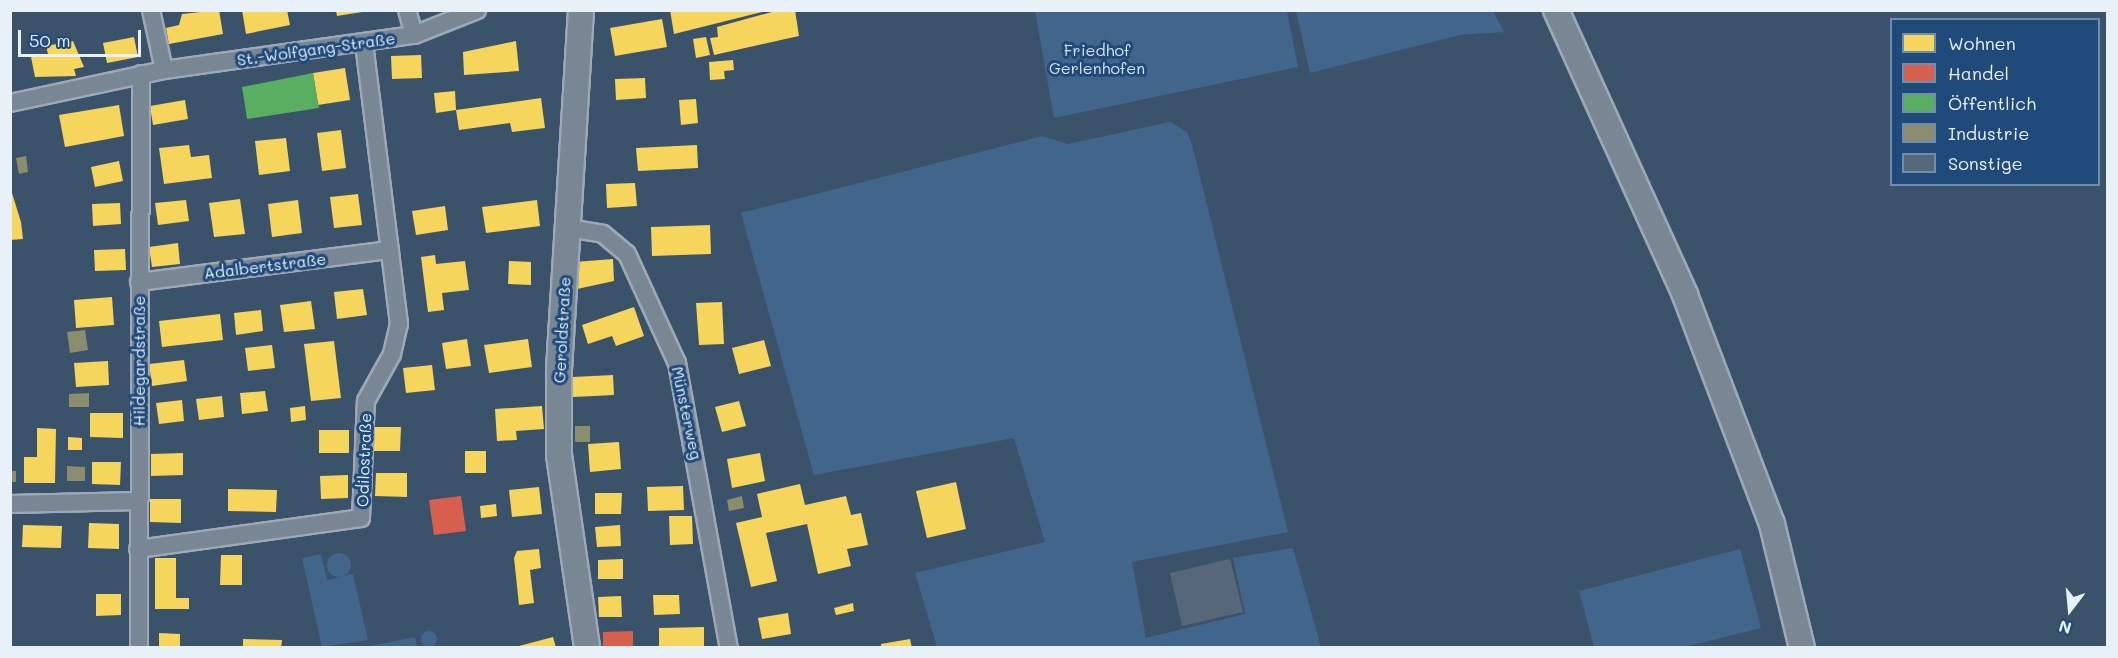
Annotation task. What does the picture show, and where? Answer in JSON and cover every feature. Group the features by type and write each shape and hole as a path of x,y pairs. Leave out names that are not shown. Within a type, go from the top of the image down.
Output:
{"main road":[{"name":"Geroldstraße","path":"581,10 567,228 559,455 587,648"},
{"path":"1557,10 1685,295 1772,524 1802,648"}],"street":[{"path":"151,10 164,70"},
{"path":"407,10 414,35"},
{"name":"St.-Wolfgang-Straße","path":"10,103 164,70 364,44 414,35 477,10"},
{"name":"Odilostraße","path":"138,549 362,518 366,401 392,354 399,324 364,44"},
{"name":"Hildegardstraße","path":"139,648 141,74"},
{"name":"Münsterweg","path":"567,228 603,234 627,254 677,363 729,648"},
{"name":"Adalbertstraße","path":"139,282 390,250"},
{"path":"10,504 138,501"}],"green space":[{"name":"Friedhof Gerlenhofen","path":"1035,11 1287,11 1298,67 1054,118"},
{"path":"1296,11 1493,11 1504,32 1460,35 1310,73"},
{"path":"1170,122 1187,132 1192,145 1288,532 1132,562 1146,638 1245,614 1233,558 1293,548 1321,647 937,647 915,573 1045,542 1014,438 814,475 741,213 1042,136 1068,144"},
{"path":"1740,549 1761,628 1685,647 1594,647 1579,591"},
{"path":"339,553 344,554 350,560 350,570 344,576 339,577 334,576 328,570 327,565 328,560 334,554"},
{"path":"321,554 327,580 353,574 368,640 322,647 302,558"},
{"path":"426,631 432,631 437,639 435,645 426,647 421,642 421,636"},
{"path":"415,637 417,647 365,647"}],"building: Wohnen":[{"path":"219,10 223,34 169,44 166,28 179,25 182,14"},
{"path":"242,10 287,10 290,25 246,34"},
{"path":"336,10 361,10 362,12 337,16"},
{"path":"670,10 761,10 762,12 674,34"},
{"path":"779,10 795,10 799,36 714,55 710,38 718,37 717,27"},
{"path":"662,19 667,47 615,56 610,28"},
{"path":"134,37 138,57 107,63 103,43"},
{"path":"706,37 710,55 696,58 693,39"},
{"path":"73,41 84,67 74,69 76,76 35,77 31,57 48,54 46,46"},
{"path":"516,41 519,71 464,75 463,52"},
{"path":"421,55 422,78 392,79 391,56"},
{"path":"733,60 734,70 724,71 725,79 710,80 709,62"},
{"path":"345,68 350,100 318,105 313,73"},
{"path":"645,78 646,98 616,100 615,79"},
{"path":"455,91 456,110 436,113 434,93"},
{"path":"541,98 545,128 512,132 510,123 459,130 456,110"},
{"path":"696,99 698,123 681,125 679,100"},
{"path":"185,100 188,119 153,125 150,106"},
{"path":"119,105 124,136 65,147 59,115"},
{"path":"341,130 346,168 322,171 317,133"},
{"path":"286,138 290,171 259,175 255,141"},
{"path":"189,145 191,157 209,155 212,178 164,184 159,148"},
{"path":"697,145 698,168 638,171 636,148"},
{"path":"119,161 123,181 95,187 91,167"},
{"path":"635,183 637,206 607,208 606,184"},
{"path":"12,193 21,222 23,239 10,240"},
{"path":"358,194 362,225 334,228 330,197"},
{"path":"240,199 245,234 214,237 209,203"},
{"path":"186,200 189,221 158,225 155,203"},
{"path":"298,200 302,233 272,237 268,204"},
{"path":"537,200 540,226 486,233 482,207"},
{"path":"120,203 121,224 93,226 92,204"},
{"path":"445,206 448,230 416,235 412,211"},
{"path":"710,225 711,254 652,256 651,227"},
{"path":"178,243 180,264 152,267 149,247"},
{"path":"125,249 126,270 95,271 94,250"},
{"path":"435,255 436,264 465,261 469,290 442,293 444,310 428,312 421,257"},
{"path":"613,259 614,281 577,289 575,262"},
{"path":"509,261 531,262 531,285 508,284"},
{"path":"363,289 367,315 337,319 334,292"},
{"path":"112,297 114,325 76,328 74,300"},
{"path":"311,301 315,329 284,332 280,305"},
{"path":"722,302 724,344 699,345 696,303"},
{"path":"634,307 644,336 616,346 612,336 588,344 582,325"},
{"path":"261,310 263,331 236,335 234,313"},
{"path":"220,314 223,340 162,347 159,321"},
{"path":"467,339 471,366 446,369 442,343"},
{"path":"528,339 532,367 489,373 484,345"},
{"path":"764,340 771,366 739,374 732,348"},
{"path":"334,341 341,398 311,401 304,344"},
{"path":"272,345 275,368 248,371 245,348"},
{"path":"184,360 187,381 152,386 149,364"},
{"path":"108,361 109,385 76,387 74,363"},
{"path":"432,365 435,390 406,393 403,368"},
{"path":"613,375 614,395 573,397 573,377"},
{"path":"265,391 268,411 242,414 240,393"},
{"path":"222,396 224,417 199,420 196,399"},
{"path":"182,400 184,421 159,424 156,403"},
{"path":"739,401 746,426 722,432 715,407"},
{"path":"305,406 306,420 291,422 290,408"},
{"path":"542,406 544,429 516,431 517,440 497,441 495,409"},
{"path":"90,413 123,413 123,438 90,437"},
{"path":"373,427 401,427 400,451 373,451"},
{"path":"37,428 56,429 55,483 24,483 24,457 37,457"},
{"path":"319,430 349,430 349,453 319,453"},
{"path":"68,437 82,438 82,450 68,450"},
{"path":"619,442 621,469 590,472 588,444"},
{"path":"465,451 486,451 486,473 465,473"},
{"path":"183,453 183,475 151,476 151,454"},
{"path":"760,453 765,481 732,488 727,459"},
{"path":"92,462 121,462 120,485 92,484"},
{"path":"376,473 407,473 407,497 375,496"},
{"path":"348,475 348,498 321,499 320,476"},
{"path":"956,482 966,529 927,538 916,491"},
{"path":"800,484 805,505 846,496 851,515 861,513 868,545 847,549 851,566 818,574 807,524 766,533 777,581 751,587 736,523 762,517 757,494"},
{"path":"683,486 684,510 648,511 647,487"},
{"path":"539,487 542,514 512,517 509,490"},
{"path":"228,489 277,490 276,512 228,511"},
{"path":"595,493 622,493 621,514 595,514"},
{"path":"150,499 181,499 181,523 150,522"},
{"path":"496,504 497,516 481,518 480,506"},
{"path":"669,516 692,516 693,544 670,545"},
{"path":"89,523 119,524 119,549 88,548"},
{"path":"23,525 62,526 61,548 22,547"},
{"path":"620,525 621,546 597,547 595,527"},
{"path":"539,549 541,568 530,570 534,603 519,605 514,558 517,551"},
{"path":"221,555 242,555 242,585 220,585"},
{"path":"155,558 176,558 176,598 189,598 189,609 155,609"},
{"path":"623,559 623,579 598,579 598,560"},
{"path":"96,594 121,594 121,615 96,616"},
{"path":"653,595 679,595 680,614 654,615"},
{"path":"621,596 622,617 599,617 598,597"},
{"path":"853,603 854,611 836,615 834,608"},
{"path":"788,613 791,634 762,639 758,618"},
{"path":"704,627 704,648 659,648 659,628"},
{"path":"159,633 180,634 180,648 159,648"},
{"path":"553,637 556,648 520,648 519,646"},
{"path":"243,639 282,640 281,648 243,648"},
{"path":"910,639 912,648 881,648 881,644"}],"building: Handel":[{"path":"461,496 466,531 434,535 429,500"},
{"path":"633,631 633,648 603,648 603,632"}],"building: Öffentlich":[{"path":"313,73 319,108 247,119 242,87"}],"building: Industrie":[{"path":"26,156 28,172 19,174 16,158"},
{"path":"85,330 88,350 70,353 67,332"},
{"path":"89,393 89,407 69,407 69,394"},
{"path":"575,426 590,426 590,442 575,442"},
{"path":"67,466 85,467 85,481 67,481"},
{"path":"10,471 16,471 16,482 10,482"},
{"path":"742,496 744,508 729,511 727,500"}],"building: Sonstige":[{"path":"1230,559 1243,612 1182,626 1170,573"}]}
